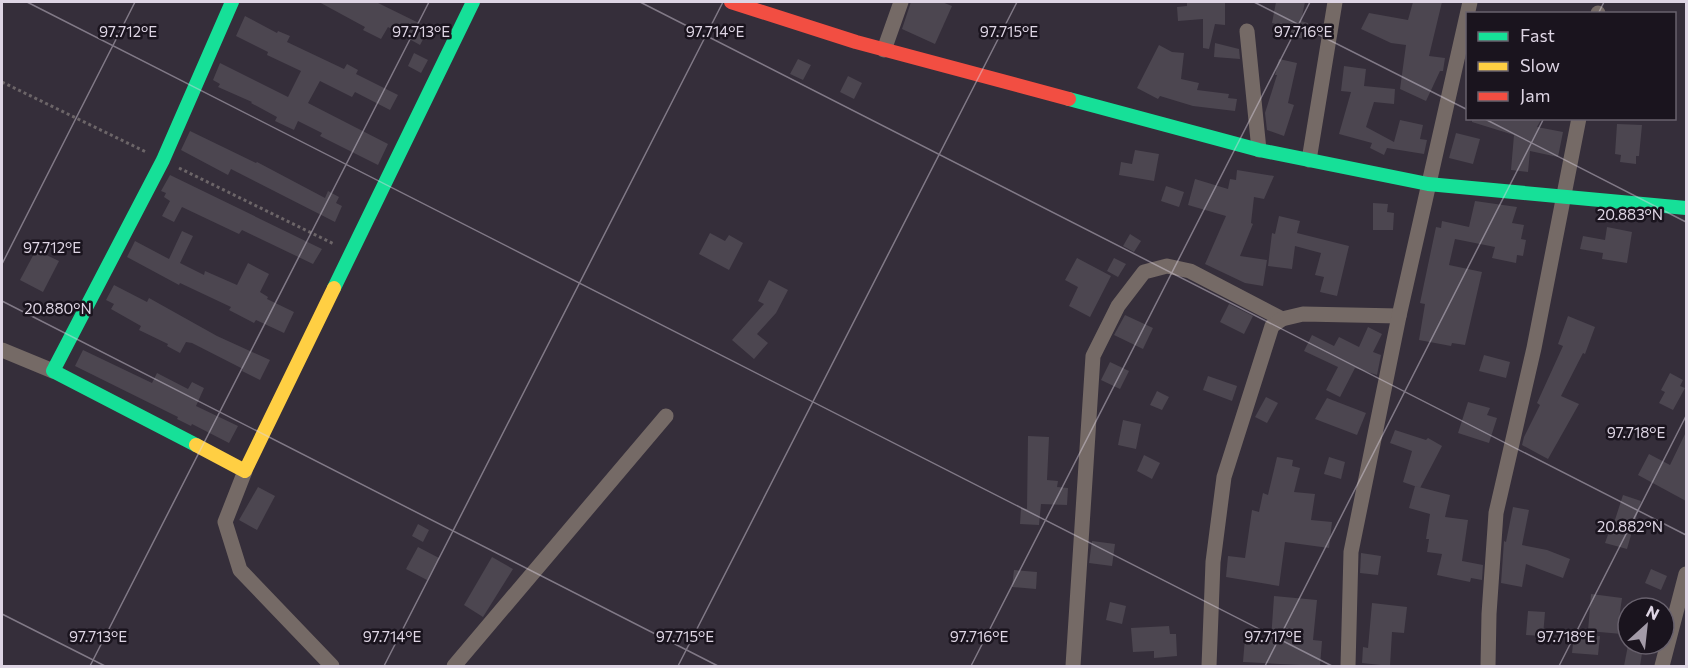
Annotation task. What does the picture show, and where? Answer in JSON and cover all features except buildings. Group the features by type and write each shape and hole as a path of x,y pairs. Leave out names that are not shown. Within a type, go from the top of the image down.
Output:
{"street":[{"path":"53,371 163,160 232,2"},
{"path":"332,666 240,570 225,522 245,471 473,2"},
{"path":"731,2 884,50 1259,150 1428,184 1686,208"},
{"path":"884,50 901,2"},
{"path":"1309,160 1335,2"},
{"path":"1348,666 1351,552 1399,316 1466,19"},
{"path":"1247,31 1259,150"},
{"path":"1488,666 1496,513 1534,348 1579,120"},
{"path":"1073,666 1093,356 1118,306 1144,272 1167,266 1190,271 1282,319"},
{"path":"1209,666 1213,562 1224,477 1272,326 1282,319 1303,314 1399,316"},
{"path":"2,350 53,371 245,471"},
{"path":"454,666 666,416"},
{"path":"1662,666 1686,574"}],"traffic: fast":[{"path":"196,445 53,371 163,160 232,2"},
{"path":"334,288 473,2"},
{"path":"1069,99 1259,150 1428,184 1686,208"}],"traffic: slow":[{"path":"196,445 245,471 334,288"}],"traffic: jam":[{"path":"731,2 856,42 1069,99"}]}
